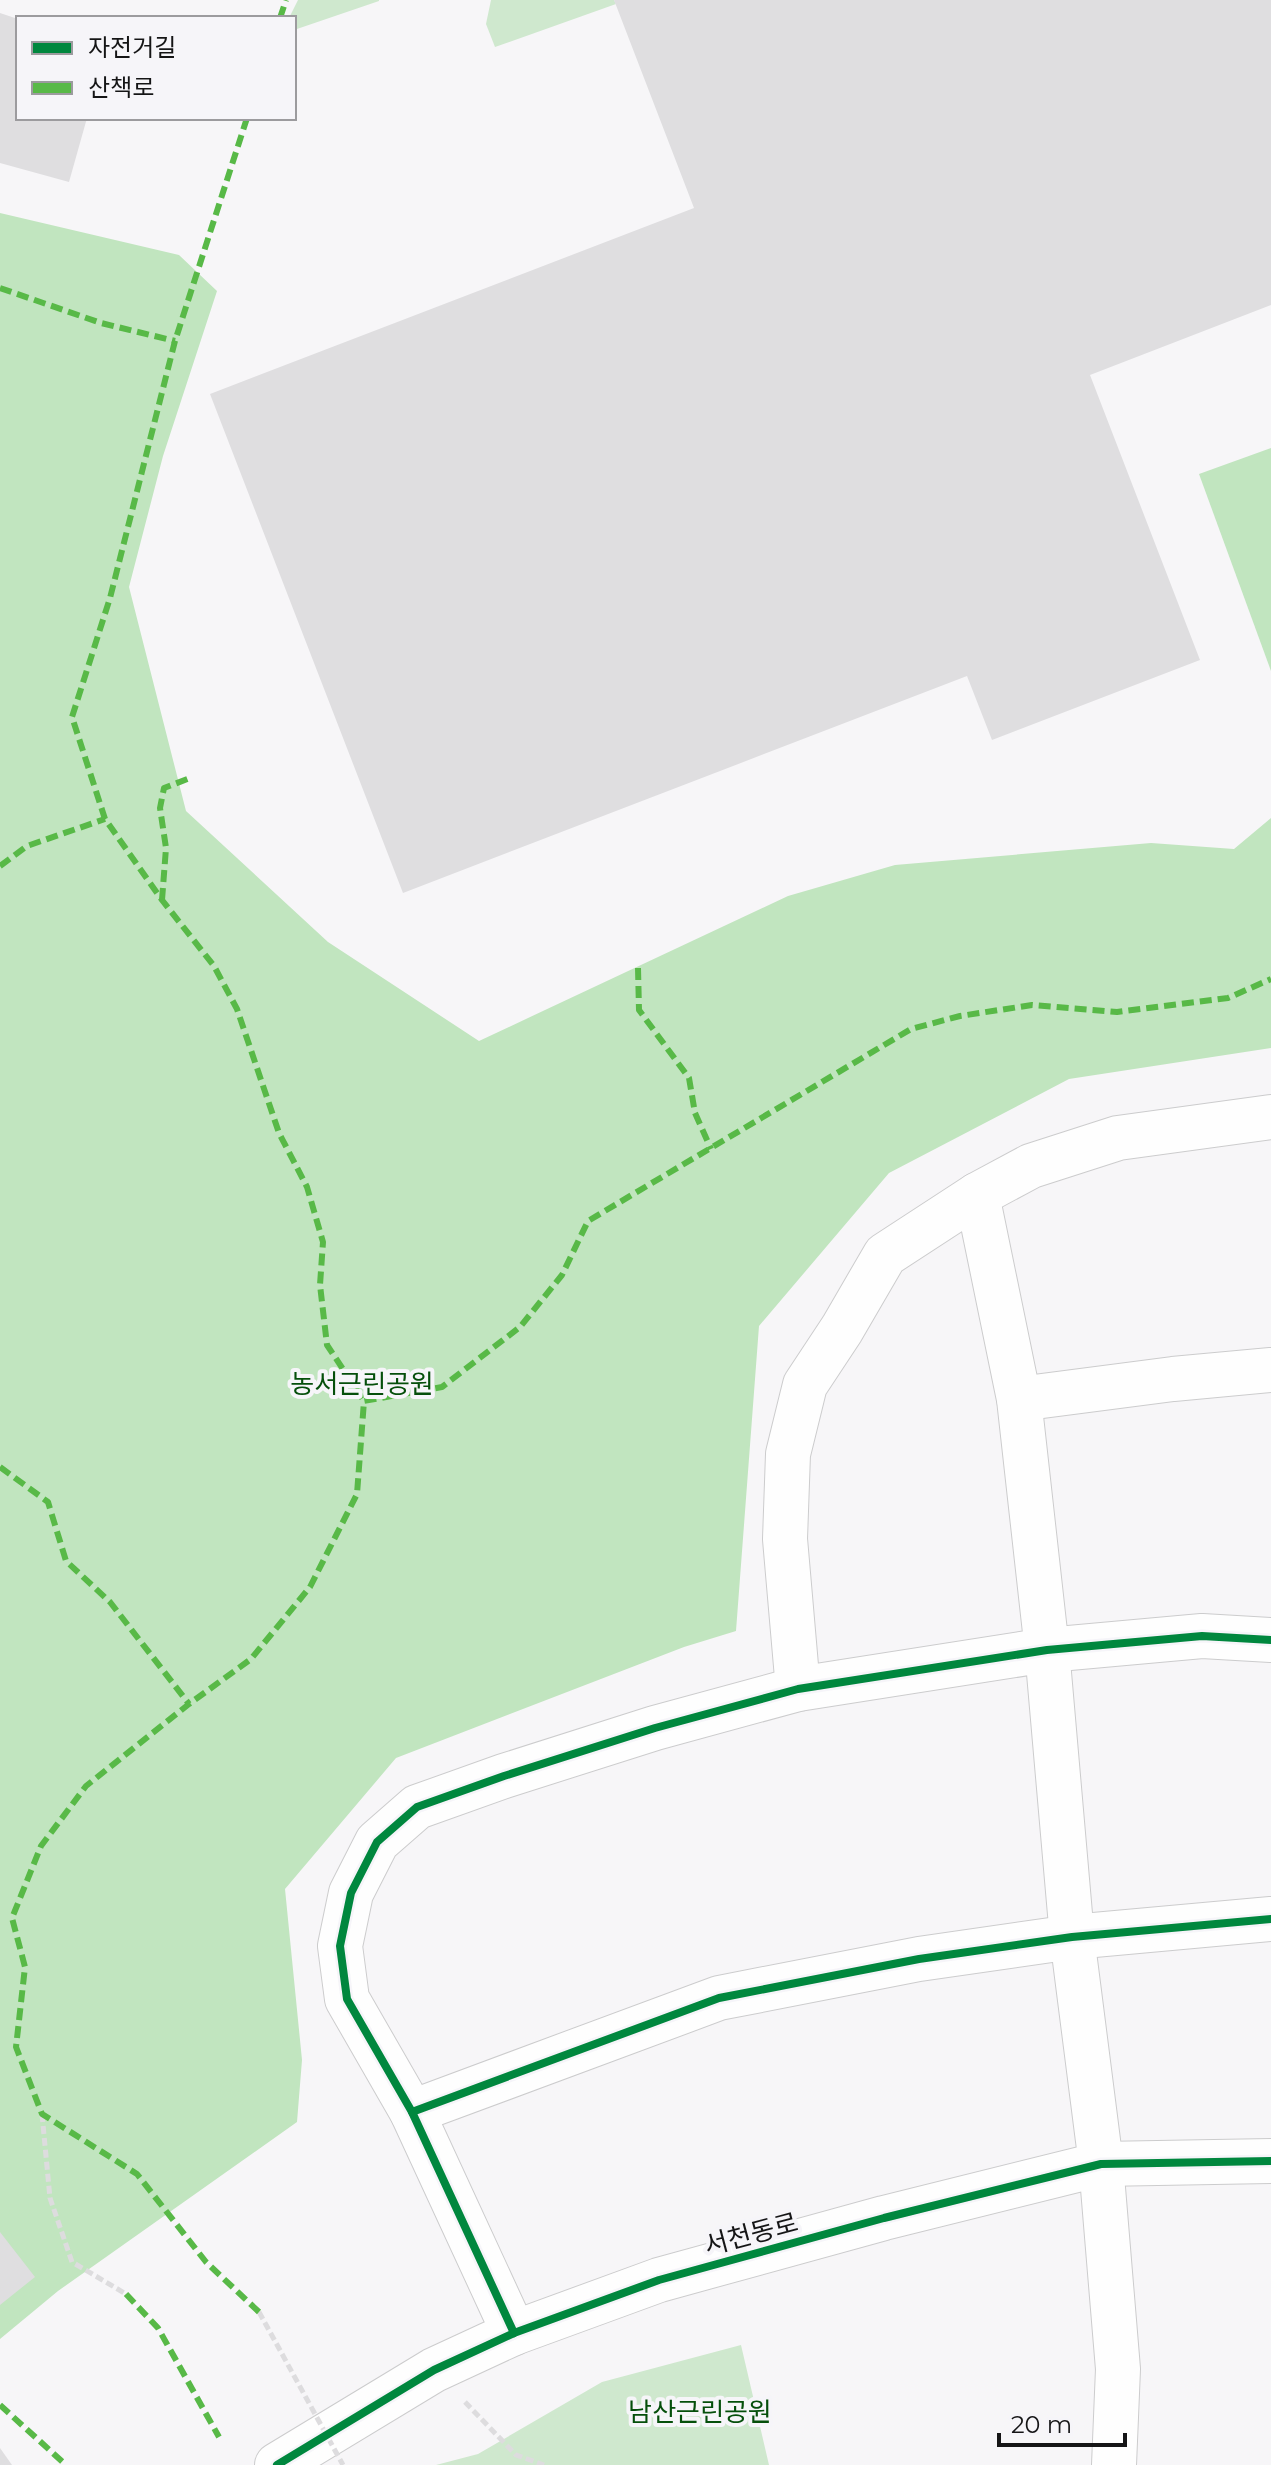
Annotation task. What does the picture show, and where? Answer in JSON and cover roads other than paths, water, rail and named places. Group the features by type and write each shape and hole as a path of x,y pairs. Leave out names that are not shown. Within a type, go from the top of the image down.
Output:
{"street":[{"path":"798,1689 785,1539 788,1454 805,1385 885,1255 977,1195 1031,1166 1118,1138 1271,1117"},
{"path":"977,1195 1019,1399 1047,1650 1072,1937 1101,2164 1118,2369 1114,2465"},
{"path":"1019,1399 1271,1370"},
{"path":"514,2333 412,2112 347,1999 340,1946 351,1893 377,1842 417,1807 655,1728 798,1689 1047,1650 1202,1636 1271,1640"},
{"path":"412,2112 719,1998 919,1959 1072,1937 1271,1919"},
{"name":"서천동로","path":"277,2465 434,2370 514,2333 659,2280 884,2218 1101,2164 1271,2161"}],"park label":[{"name":"농서근린공원","path":"362,1384"},
{"name":"남산근린공원","path":"700,2412"}]}
